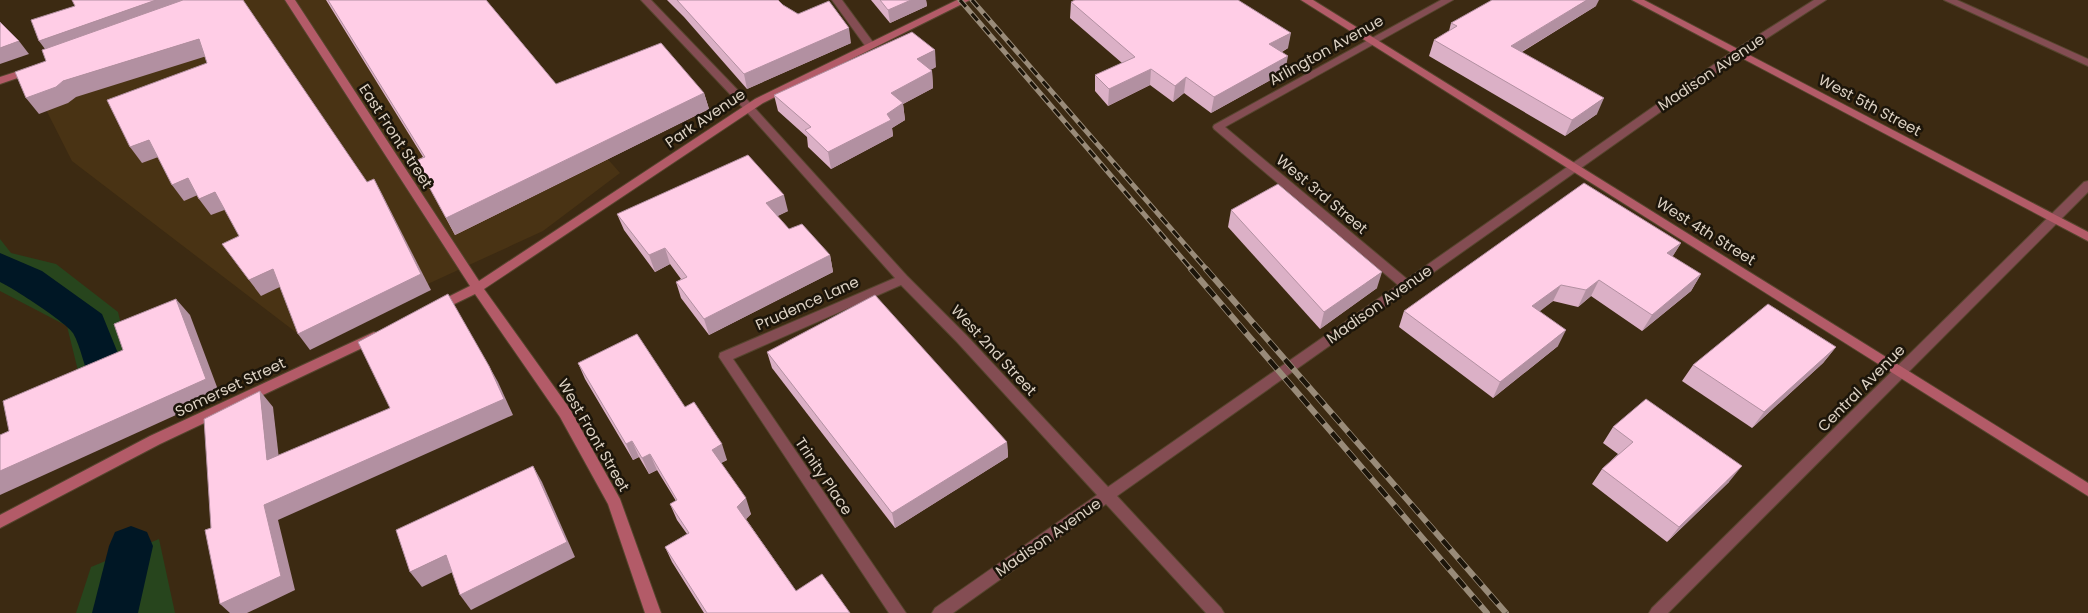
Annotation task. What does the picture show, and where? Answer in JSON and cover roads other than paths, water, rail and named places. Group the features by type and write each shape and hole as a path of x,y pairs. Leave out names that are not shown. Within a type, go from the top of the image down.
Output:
{"main road":[{"name":"East Front Street","path":"290,0 477,288"},
{"name":"Park Avenue","path":"477,288 749,108 870,45 965,0"},
{"name":"West 4th Street","path":"1306,0 2088,490"},
{"name":"West 5th Street","path":"1637,0 2088,237"},
{"path":"0,81 37,68"},
{"path":"424,314 477,288"},
{"name":"West Front Street","path":"477,288 565,413 615,503 653,613"},
{"name":"Somerset Street","path":"0,522 155,440 388,330"}],"street":[{"name":"West 2nd Street","path":"646,0 749,108 903,279 962,339 1216,613"},
{"path":"837,0 870,45"},
{"name":"Arlington Avenue","path":"1218,126 1448,0"},
{"name":"Madison Avenue","path":"940,613 1737,52 1821,0"},
{"path":"1949,0 2088,63"},
{"name":"West 3rd Street","path":"1218,126 1406,285"},
{"name":"Central Avenue","path":"1657,613 2088,185"},
{"name":"Prudence Lane","path":"725,357 903,279"},
{"name":"Trinity Place","path":"725,357 898,613"}],"waterway":[{"path":"0,266 29,280 89,324 106,373"},
{"path":"115,613 131,546"}],"railway":[{"path":"960,0 1192,270"},
{"path":"972,0 1207,270"},
{"path":"1191,269 1487,613"},
{"path":"1206,269 1506,613"}]}
